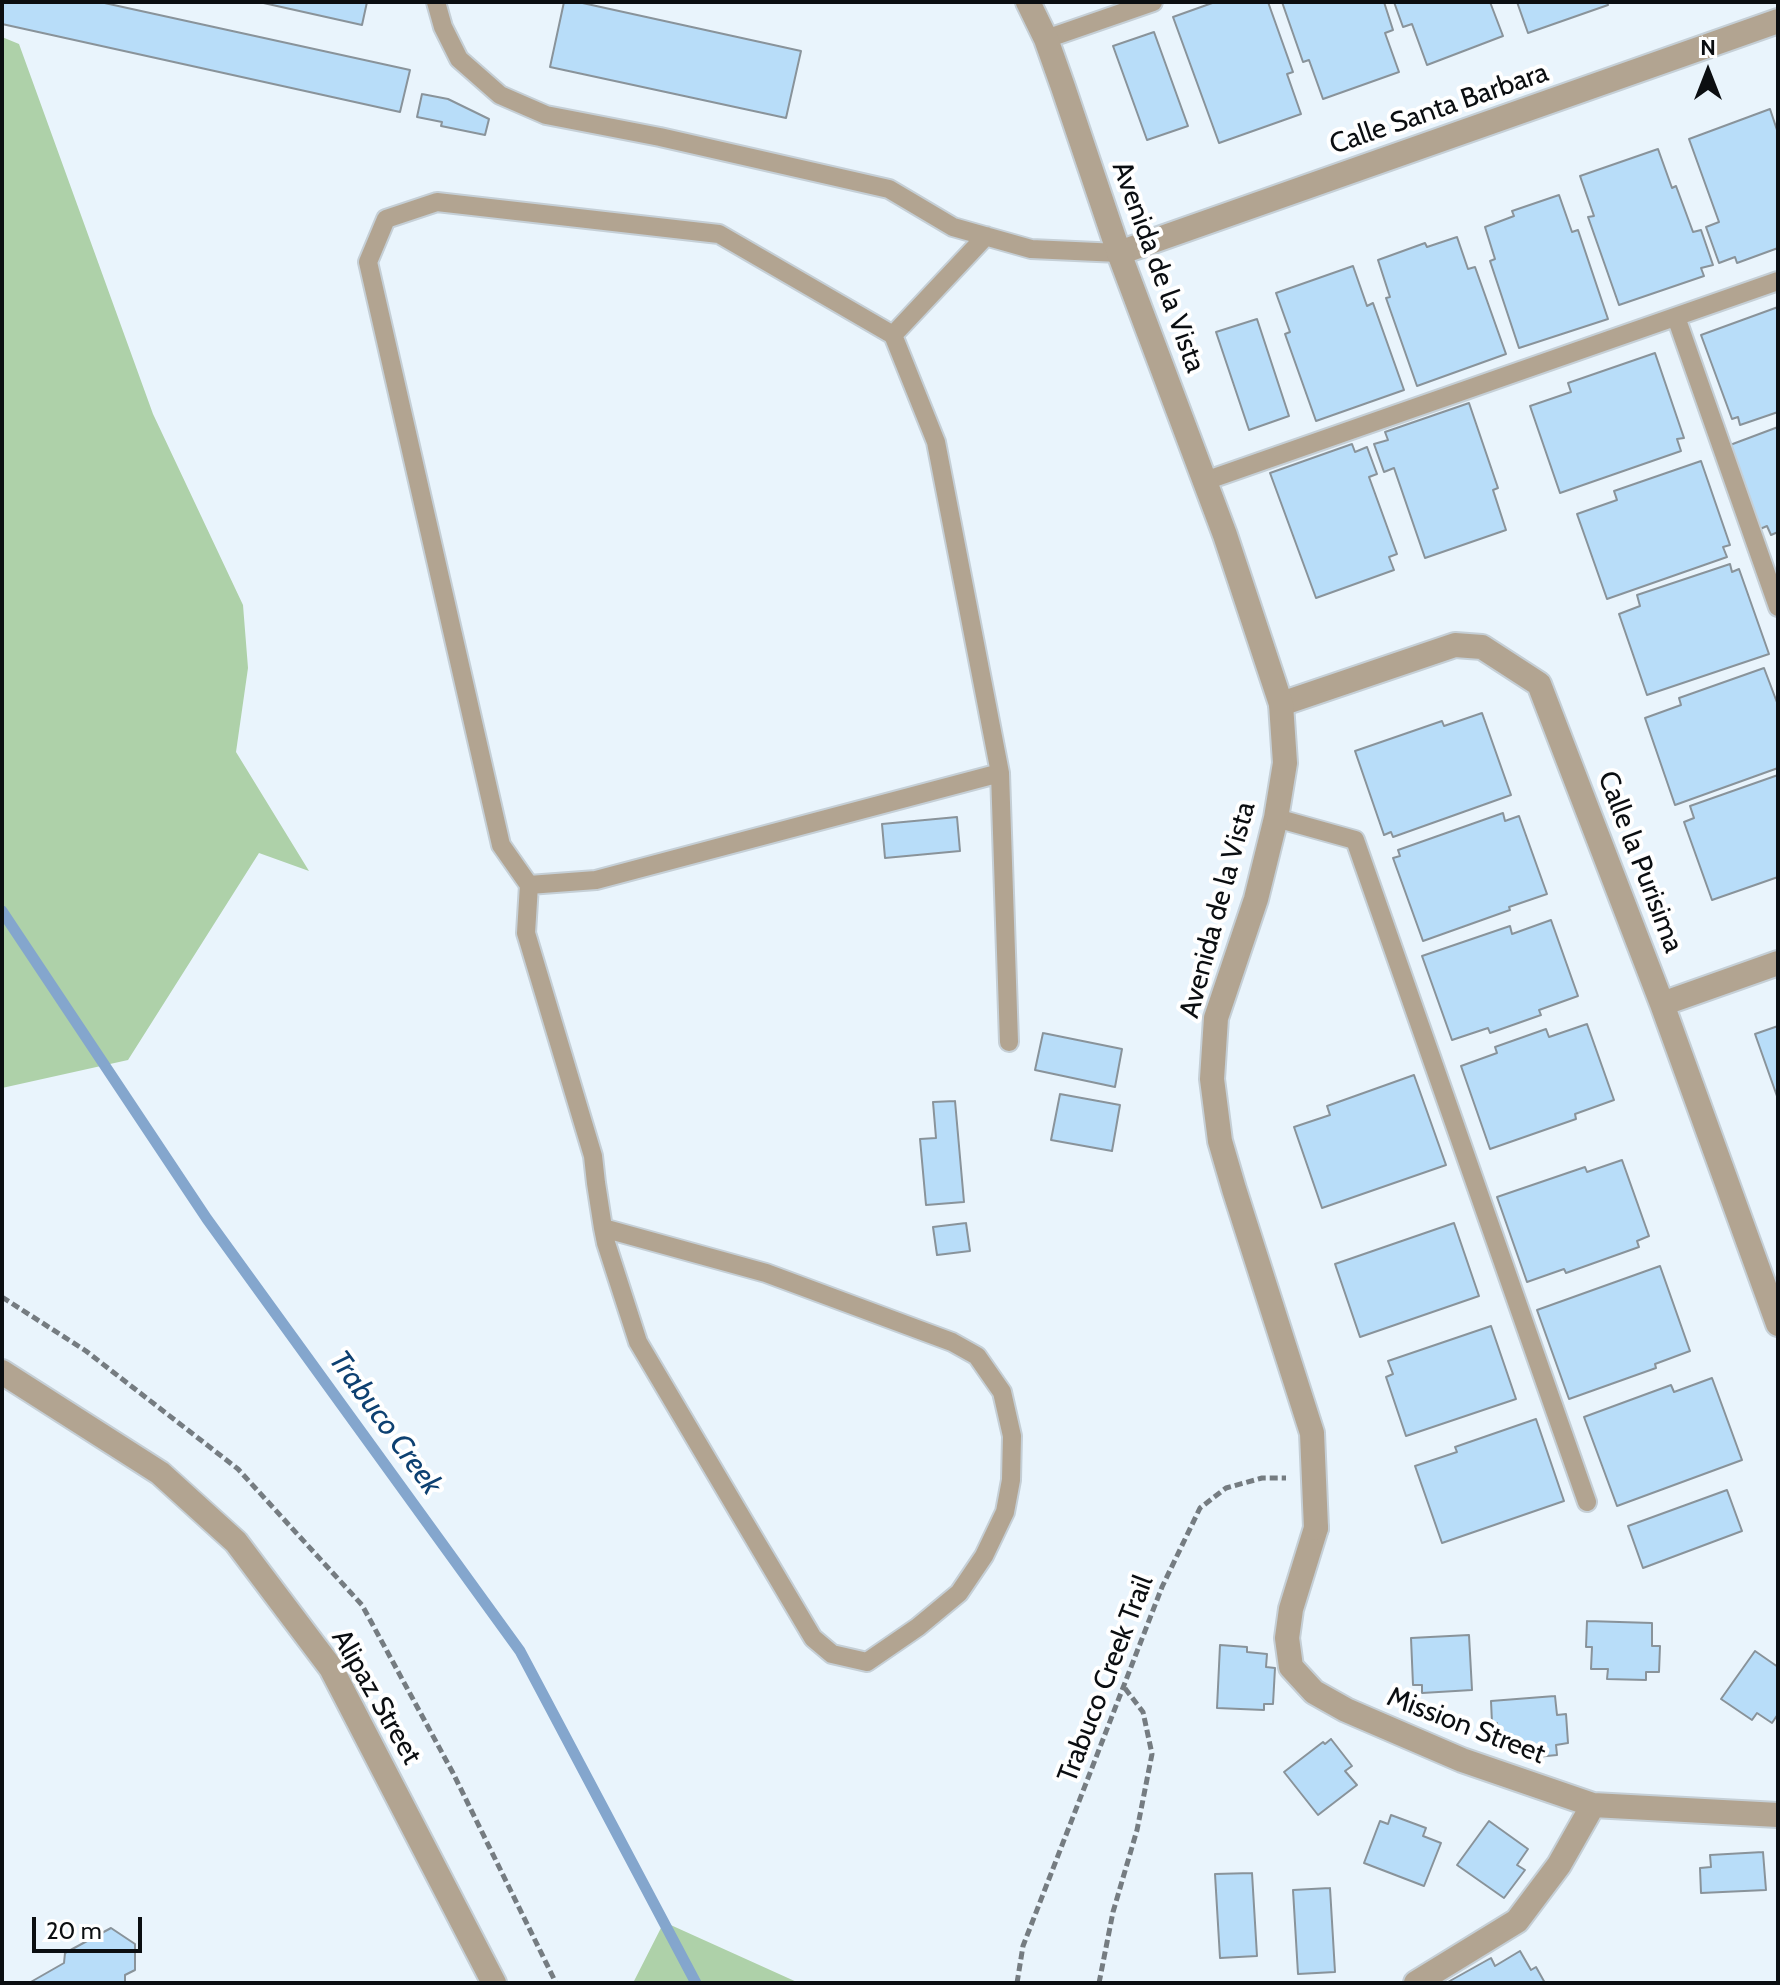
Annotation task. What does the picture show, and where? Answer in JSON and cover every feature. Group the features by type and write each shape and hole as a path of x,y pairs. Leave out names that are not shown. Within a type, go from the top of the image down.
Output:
{"street":[{"name":"Avenida de la Vista","path":"1028,2 1046,39 1119,253 1205,481 1281,704 1285,763 1276,818 1256,899 1216,1018 1212,1079 1220,1141 1312,1433 1316,1528"},
{"name":"Calle Santa Barbara","path":"1119,253 1778,21"},
{"name":"Calle la Purisima","path":"1281,704 1455,645 1482,647 1539,684 1662,1004 1778,1324"},
{"path":"1662,1004 1778,963"},
{"name":"Alipaz Street","path":"2,1372 160,1473 236,1542 331,1668 494,1983"},
{"name":"Mission Street","path":"1316,1528 1291,1609 1287,1638 1291,1667 1314,1692 1346,1710 1462,1760 1593,1805 1778,1815"},
{"path":"1416,1983 1517,1921 1559,1865 1593,1805"}],"lane":[{"path":"436,2 443,27 459,59 500,95 546,115 660,137 889,189 953,227 1031,249 1119,253"},
{"path":"1046,39 1153,2"},
{"path":"603,1228 766,1273 952,1342 977,1356 1002,1392 1012,1436 1011,1480 1005,1512 984,1556 959,1593 918,1627 867,1662 832,1654 813,1638 638,1342 606,1243 603,1228 593,1156 526,933 529,885 501,845 368,262 386,219 437,202 719,234 893,335 936,442 1000,773 1009,1042"},
{"path":"893,335 986,236"},
{"path":"1205,481 1778,281"},
{"path":"1676,317 1778,607"},
{"path":"529,885 596,880 1000,773"},
{"path":"1276,818 1355,840 1587,1502"}],"path":[{"name":"Trabuco Creek Trail","path":"1017,1983 1023,1946 1162,1587 1200,1508 1226,1488 1262,1478 1315,1479"},
{"path":"1099,1983 1113,1912 1137,1830 1152,1754 1143,1712 1124,1687"}],"green space":[{"path":"2,37 19,44 153,414 243,605 248,668 236,752 309,871 259,853 128,1060 2,1088"},
{"path":"664,1922 799,1983 633,1983"}],"building":[{"path":"2,2 100,2 410,70 400,112 2,24"},
{"path":"259,2 367,2 362,25"},
{"path":"564,2 578,2 801,51 786,118 550,67"},
{"path":"1215,2 1268,2 1293,72 1287,74 1301,114 1219,143 1173,17"},
{"path":"1282,2 1384,2 1393,30 1385,33 1399,72 1323,99 1309,60 1303,62"},
{"path":"1394,2 1490,2 1503,36 1427,65 1412,24 1403,27"},
{"path":"1517,2 1607,2 1608,5 1528,33"},
{"path":"1154,32 1188,126 1147,140 1113,46"},
{"path":"422,94 448,99 489,119 485,135 441,126 442,122 417,117"},
{"path":"1770,109 1778,133 1778,248 1737,263 1735,257 1719,263 1706,227 1719,222 1689,139"},
{"path":"1658,149 1693,232 1701,230 1713,265 1701,268 1704,276 1619,305 1588,217 1594,216 1580,176"},
{"path":"1559,195 1572,232 1578,230 1608,319 1519,348 1490,261 1495,259 1485,227 1514,216 1512,211"},
{"path":"1457,237 1468,269 1475,267 1506,354 1417,386 1386,298 1390,297 1378,260 1425,243 1427,247"},
{"path":"1353,266 1367,306 1373,303 1404,390 1316,421 1285,334 1290,332 1276,293"},
{"path":"1778,307 1778,412 1740,425 1738,417 1732,419 1701,335"},
{"path":"1257,319 1289,416 1249,430 1216,332"},
{"path":"1655,353 1684,438 1677,439 1681,451 1560,493 1530,406 1571,392 1568,383"},
{"path":"1469,403 1498,488 1493,490 1506,530 1425,558 1394,468 1384,472 1374,444 1388,440 1385,432"},
{"path":"1778,427 1778,532 1771,535 1767,526 1760,529 1730,445"},
{"path":"1352,444 1355,452 1367,447 1377,474 1369,477 1397,554 1389,557 1394,570 1316,598 1270,473"},
{"path":"1701,461 1730,545 1723,547 1727,557 1607,599 1577,514 1617,500 1614,491"},
{"path":"1730,564 1732,572 1739,569 1769,654 1647,695 1619,614 1640,606 1637,595"},
{"path":"1764,668 1778,705 1778,768 1675,805 1645,718 1681,705 1679,698"},
{"path":"1482,713 1511,795 1393,837 1391,832 1384,835 1355,751 1442,721 1444,726"},
{"path":"1778,775 1778,877 1712,900 1684,822 1694,818 1690,806"},
{"path":"1503,813 1505,821 1519,816 1547,894 1423,941 1393,858 1400,856 1398,850"},
{"path":"957,817 960,851 885,858 882,824"},
{"path":"1551,920 1578,996 1539,1010 1541,1015 1490,1033 1488,1028 1452,1040 1422,956 1510,926 1512,934"},
{"path":"1587,1024 1614,1100 1575,1114 1576,1119 1490,1149 1461,1066 1497,1053 1495,1047 1546,1029 1549,1037"},
{"path":"1778,1026 1778,1099 1755,1034"},
{"path":"1043,1033 1122,1049 1115,1087 1035,1070"},
{"path":"1414,1075 1446,1165 1322,1208 1294,1127 1330,1115 1327,1106"},
{"path":"1060,1094 1120,1105 1112,1151 1051,1140"},
{"path":"955,1101 964,1202 926,1205 920,1139 936,1138 933,1102"},
{"path":"1622,1160 1649,1236 1637,1241 1639,1247 1566,1273 1564,1269 1527,1282 1497,1197 1585,1167 1587,1172"},
{"path":"966,1223 970,1251 937,1255 933,1227"},
{"path":"1454,1223 1479,1296 1360,1337 1335,1264"},
{"path":"1660,1266 1690,1351 1655,1364 1656,1368 1569,1399 1537,1310"},
{"path":"1491,1326 1516,1399 1406,1436 1386,1377 1393,1374 1388,1361"},
{"path":"1712,1378 1742,1460 1617,1506 1584,1417 1671,1385 1674,1392"},
{"path":"1536,1419 1564,1501 1442,1543 1415,1466 1457,1452 1455,1447"},
{"path":"1727,1490 1742,1531 1643,1568 1628,1526"},
{"path":"1587,1621 1652,1623 1652,1646 1660,1646 1659,1672 1646,1672 1646,1680 1607,1679 1608,1669 1591,1669 1592,1647 1586,1647"},
{"path":"1469,1635 1472,1690 1422,1693 1422,1685 1413,1685 1411,1638"},
{"path":"1220,1645 1247,1647 1247,1652 1267,1654 1266,1667 1275,1668 1273,1704 1264,1704 1264,1710 1217,1708"},
{"path":"1755,1651 1778,1667 1778,1714 1772,1723 1757,1713 1752,1720 1721,1699"},
{"path":"1555,1696 1557,1715 1566,1714 1568,1743 1556,1745 1557,1755 1526,1758 1525,1745 1499,1747 1497,1723 1492,1723 1491,1701"},
{"path":"1331,1739 1352,1766 1345,1771 1357,1785 1318,1815 1284,1772"},
{"path":"1391,1815 1426,1828 1423,1836 1441,1843 1424,1886 1364,1863 1380,1821 1388,1824"},
{"path":"1489,1821 1528,1849 1517,1865 1525,1870 1504,1898 1457,1865"},
{"path":"1763,1852 1766,1890 1701,1893 1700,1868 1711,1867 1710,1855"},
{"path":"1252,1873 1257,1956 1220,1958 1215,1874"},
{"path":"1330,1888 1335,1972 1298,1974 1293,1890"},
{"path":"111,1928 135,1944 135,1970 125,1975 125,1983 29,1983 64,1963 65,1953"},
{"path":"1520,1951 1531,1970 1536,1967 1545,1983 1448,1982 1491,1958 1495,1966"}],"waterway":[{"name":"Trabuco Creek","path":"2,911 207,1219 520,1651 696,1983"}]}
